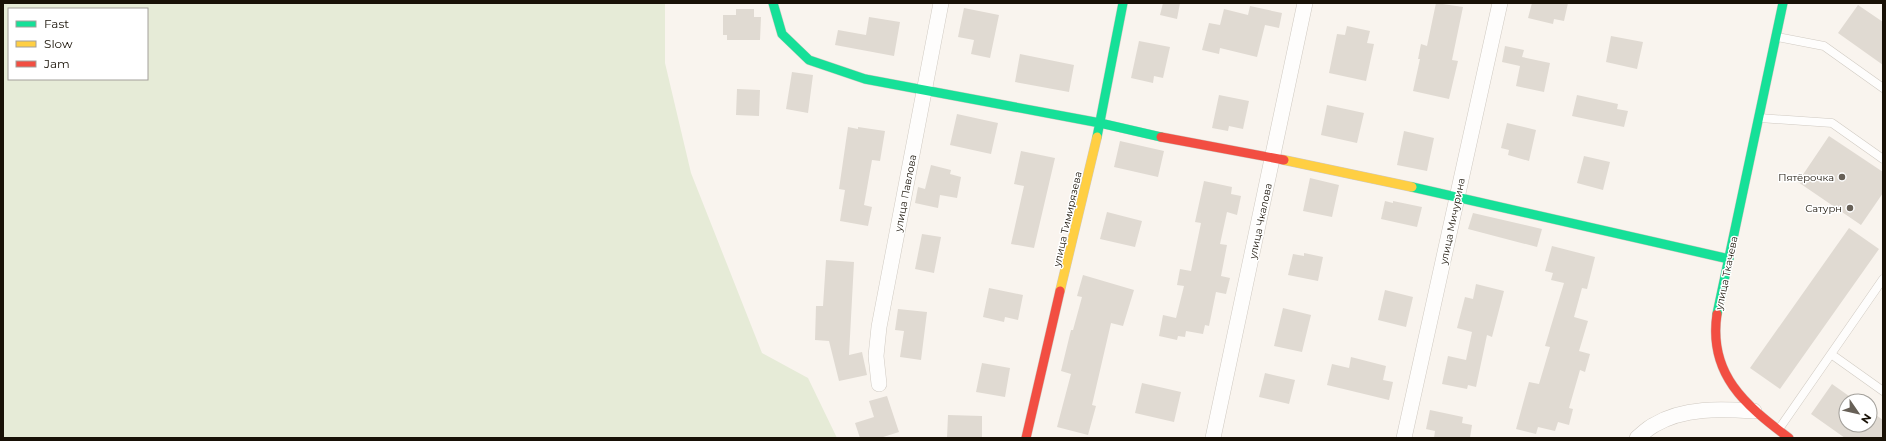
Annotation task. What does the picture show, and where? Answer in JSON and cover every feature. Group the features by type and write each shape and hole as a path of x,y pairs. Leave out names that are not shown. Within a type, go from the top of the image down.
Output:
{"street":[{"path":"773,3 782,34 809,60 865,79 1100,123 1186,143 1274,158 1458,197 1729,259"},
{"name":"улица Павлова","path":"880,384 876,356 879,326 941,3"},
{"name":"улица Тимирязева","path":"1026,438 1100,123 1123,3"},
{"name":"улица Чкалова","path":"1213,438 1274,158 1305,3"},
{"name":"улица Мичурина","path":"1404,438 1500,3"},
{"name":"улица Ткачева","path":"1783,3 1718,316 1717,350 1724,375 1754,411 1789,438"},
{"path":"1637,438 1654,425 1674,416 1715,409 1754,411"}],"lane":[{"path":"1776,37 1824,46 1883,88"},
{"path":"1759,118 1832,123 1883,159"},
{"path":"1778,430 1882,279"},
{"path":"1831,354 1883,391"}],"green space":[{"path":"3,3 665,3 665,63 691,173 762,353 808,378 837,438 3,438"}],"building":[{"path":"1163,3 1180,3 1177,19 1160,15"},
{"path":"1436,3 1463,7 1452,60 1458,61 1449,99 1413,91 1420,59 1418,59 1421,44 1427,46"},
{"path":"1532,3 1568,3 1564,21 1554,19 1553,24 1528,18"},
{"path":"1858,5 1883,22 1883,65 1838,33"},
{"path":"1250,6 1282,13 1279,28 1265,25 1257,57 1220,48 1219,54 1202,50 1209,23 1220,25 1224,9 1248,15"},
{"path":"964,8 999,15 990,58 971,54 974,40 958,37"},
{"path":"736,9 754,9 754,17 761,17 760,40 727,40 727,35 723,35 723,15 736,15"},
{"path":"869,17 900,22 894,56 835,45 838,30 866,35"},
{"path":"1347,26 1370,31 1367,43 1374,44 1366,81 1329,73 1337,34 1345,35"},
{"path":"1611,36 1643,42 1637,69 1606,62"},
{"path":"1139,41 1170,47 1163,78 1154,76 1153,83 1131,78"},
{"path":"1505,46 1524,50 1522,57 1550,63 1544,92 1516,86 1520,66 1502,62"},
{"path":"1020,54 1074,65 1069,92 1015,82"},
{"path":"792,72 813,75 808,113 786,109"},
{"path":"737,89 760,90 759,116 736,115"},
{"path":"1219,95 1249,101 1243,129 1229,126 1228,131 1212,128"},
{"path":"1577,95 1618,104 1617,109 1628,111 1624,127 1572,116"},
{"path":"1327,105 1364,113 1357,143 1321,135"},
{"path":"957,114 998,123 991,154 950,145"},
{"path":"1507,123 1536,130 1529,161 1508,155 1509,150 1501,148"},
{"path":"848,127 885,131 880,161 872,160 864,205 872,207 868,226 840,221 845,190 839,189"},
{"path":"1404,131 1434,138 1427,171 1397,165"},
{"name":"Пятёрочка","path":"1829,136 1883,172 1883,193 1861,225 1798,182"},
{"path":"1120,141 1164,151 1158,177 1114,167"},
{"path":"1021,151 1055,158 1034,248 1011,244 1024,186 1014,184"},
{"path":"1584,156 1610,162 1603,190 1577,183"},
{"path":"931,165 951,170 950,174 961,177 957,198 940,195 938,208 915,203 918,187 925,189"},
{"path":"1310,178 1339,185 1332,217 1303,211"},
{"path":"1204,181 1232,187 1231,194 1241,196 1237,215 1227,212 1220,244 1227,245 1221,276 1230,278 1226,294 1216,292 1209,326 1205,325 1203,334 1186,331 1185,337 1178,336 1177,340 1159,336 1163,315 1176,318 1184,286 1177,285 1180,269 1191,271 1201,223 1195,222"},
{"path":"1385,201 1393,203 1393,201 1422,207 1417,227 1381,219"},
{"path":"1107,212 1142,221 1135,247 1100,239"},
{"path":"1473,213 1542,229 1537,247 1468,229"},
{"path":"1849,228 1879,249 1780,389 1750,368"},
{"path":"922,234 941,237 934,273 915,269"},
{"path":"1552,246 1595,257 1587,289 1582,288 1574,317 1588,321 1579,351 1590,354 1585,372 1580,370 1569,408 1573,409 1569,425 1558,422 1555,431 1538,427 1536,434 1516,429 1529,382 1539,384 1550,347 1545,346 1564,283 1551,280 1553,273 1545,271"},
{"path":"1304,253 1323,257 1318,281 1288,275 1293,254 1304,256"},
{"path":"826,260 854,262 849,355 862,352 867,375 839,381 829,341 815,340 816,306 823,306"},
{"path":"1083,275 1134,290 1123,326 1111,323 1092,405 1096,406 1088,435 1057,427 1071,374 1061,371 1071,330 1073,330 1082,297 1077,296"},
{"path":"1476,284 1504,291 1492,337 1487,335 1476,387 1468,385 1467,389 1442,384 1448,356 1466,360 1472,332 1457,328 1465,297 1473,299"},
{"path":"989,288 1023,295 1018,320 1005,317 1004,322 983,317"},
{"path":"1385,290 1413,297 1406,327 1378,320"},
{"path":"1283,308 1311,315 1302,352 1274,346"},
{"path":"898,309 927,312 921,360 900,357 904,331 895,330"},
{"path":"1351,357 1386,366 1383,380 1393,382 1389,400 1327,385 1332,364 1349,368"},
{"path":"982,363 1010,368 1005,397 976,392"},
{"path":"1265,373 1295,380 1289,404 1259,397"},
{"path":"1142,383 1181,392 1174,422 1135,413"},
{"path":"1832,384 1845,393 1838,393 1838,433 1878,433 1878,417 1883,420 1883,438 1845,438 1811,414"},
{"path":"887,396 899,432 880,438 860,438 855,423 874,417 869,401"},
{"path":"1430,410 1463,417 1462,423 1472,425 1470,438 1434,438 1435,431 1426,429"},
{"path":"948,415 982,416 982,438 947,438"}],"traffic: fast":[{"path":"773,3 782,34 809,60 865,79 1100,123 1161,137"},
{"path":"1097,137 1123,3"},
{"path":"1717,314 1783,3"},
{"path":"1412,187 1729,259"}],"traffic: slow":[{"path":"1060,291 1097,137"},
{"path":"1284,160 1412,187"}],"traffic: jam":[{"path":"1161,137 1284,160"},
{"path":"1026,438 1060,291"},
{"path":"1717,314 1716,335 1718,354 1724,371 1733,386 1745,400 1773,426 1789,438"}],"place":[{"name":"Пятёрочка","path":"1842,177"},
{"name":"Сатурн","path":"1850,208"}]}
